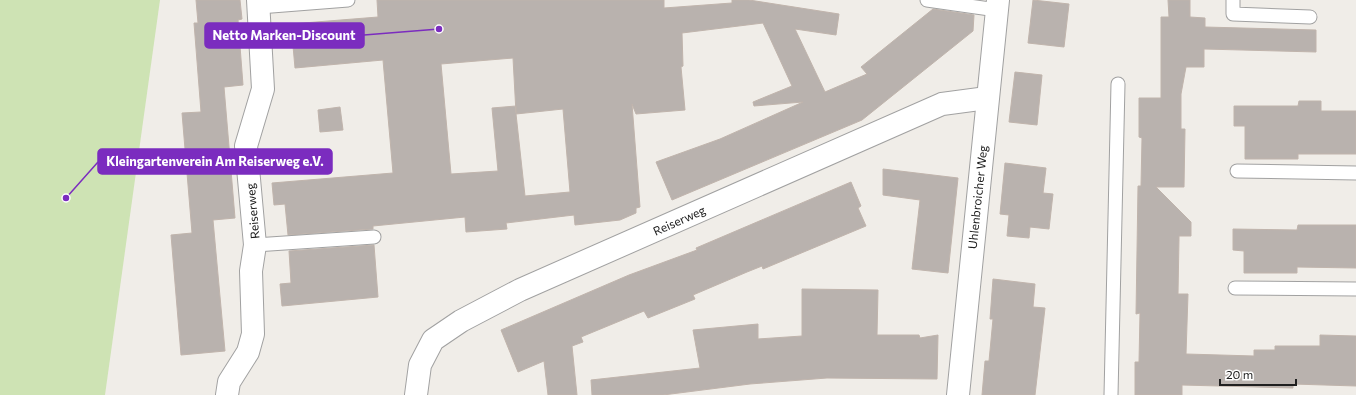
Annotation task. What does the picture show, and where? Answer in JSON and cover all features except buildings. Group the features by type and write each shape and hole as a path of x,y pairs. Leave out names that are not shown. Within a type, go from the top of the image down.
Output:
{"street":[{"name":"Reiserweg","path":"227,395 229,382 248,352 253,334 251,271 255,245 246,146 263,90 258,4"},
{"name":"Uhlenbroicher Weg","path":"958,395 987,98 998,5"},
{"name":"Reiserweg","path":"416,395 420,365 433,340 461,321 520,290 942,104 987,98"}],"lane":[{"path":"258,4 348,0"},
{"path":"928,0 998,5"},
{"path":"1233,0 1233,14 1310,17"},
{"path":"1111,395 1118,84"},
{"path":"1237,171 1356,173"},
{"path":"255,245 374,237"},
{"path":"1235,288 1356,289"}],"green space":[{"path":"0,0 160,0 105,395 0,395"}],"place":[{"name":"Netto Marken-Discount","path":"439,29"},
{"name":"Kleingartenverein Am Reiserweg e.V.","path":"66,198"}]}
